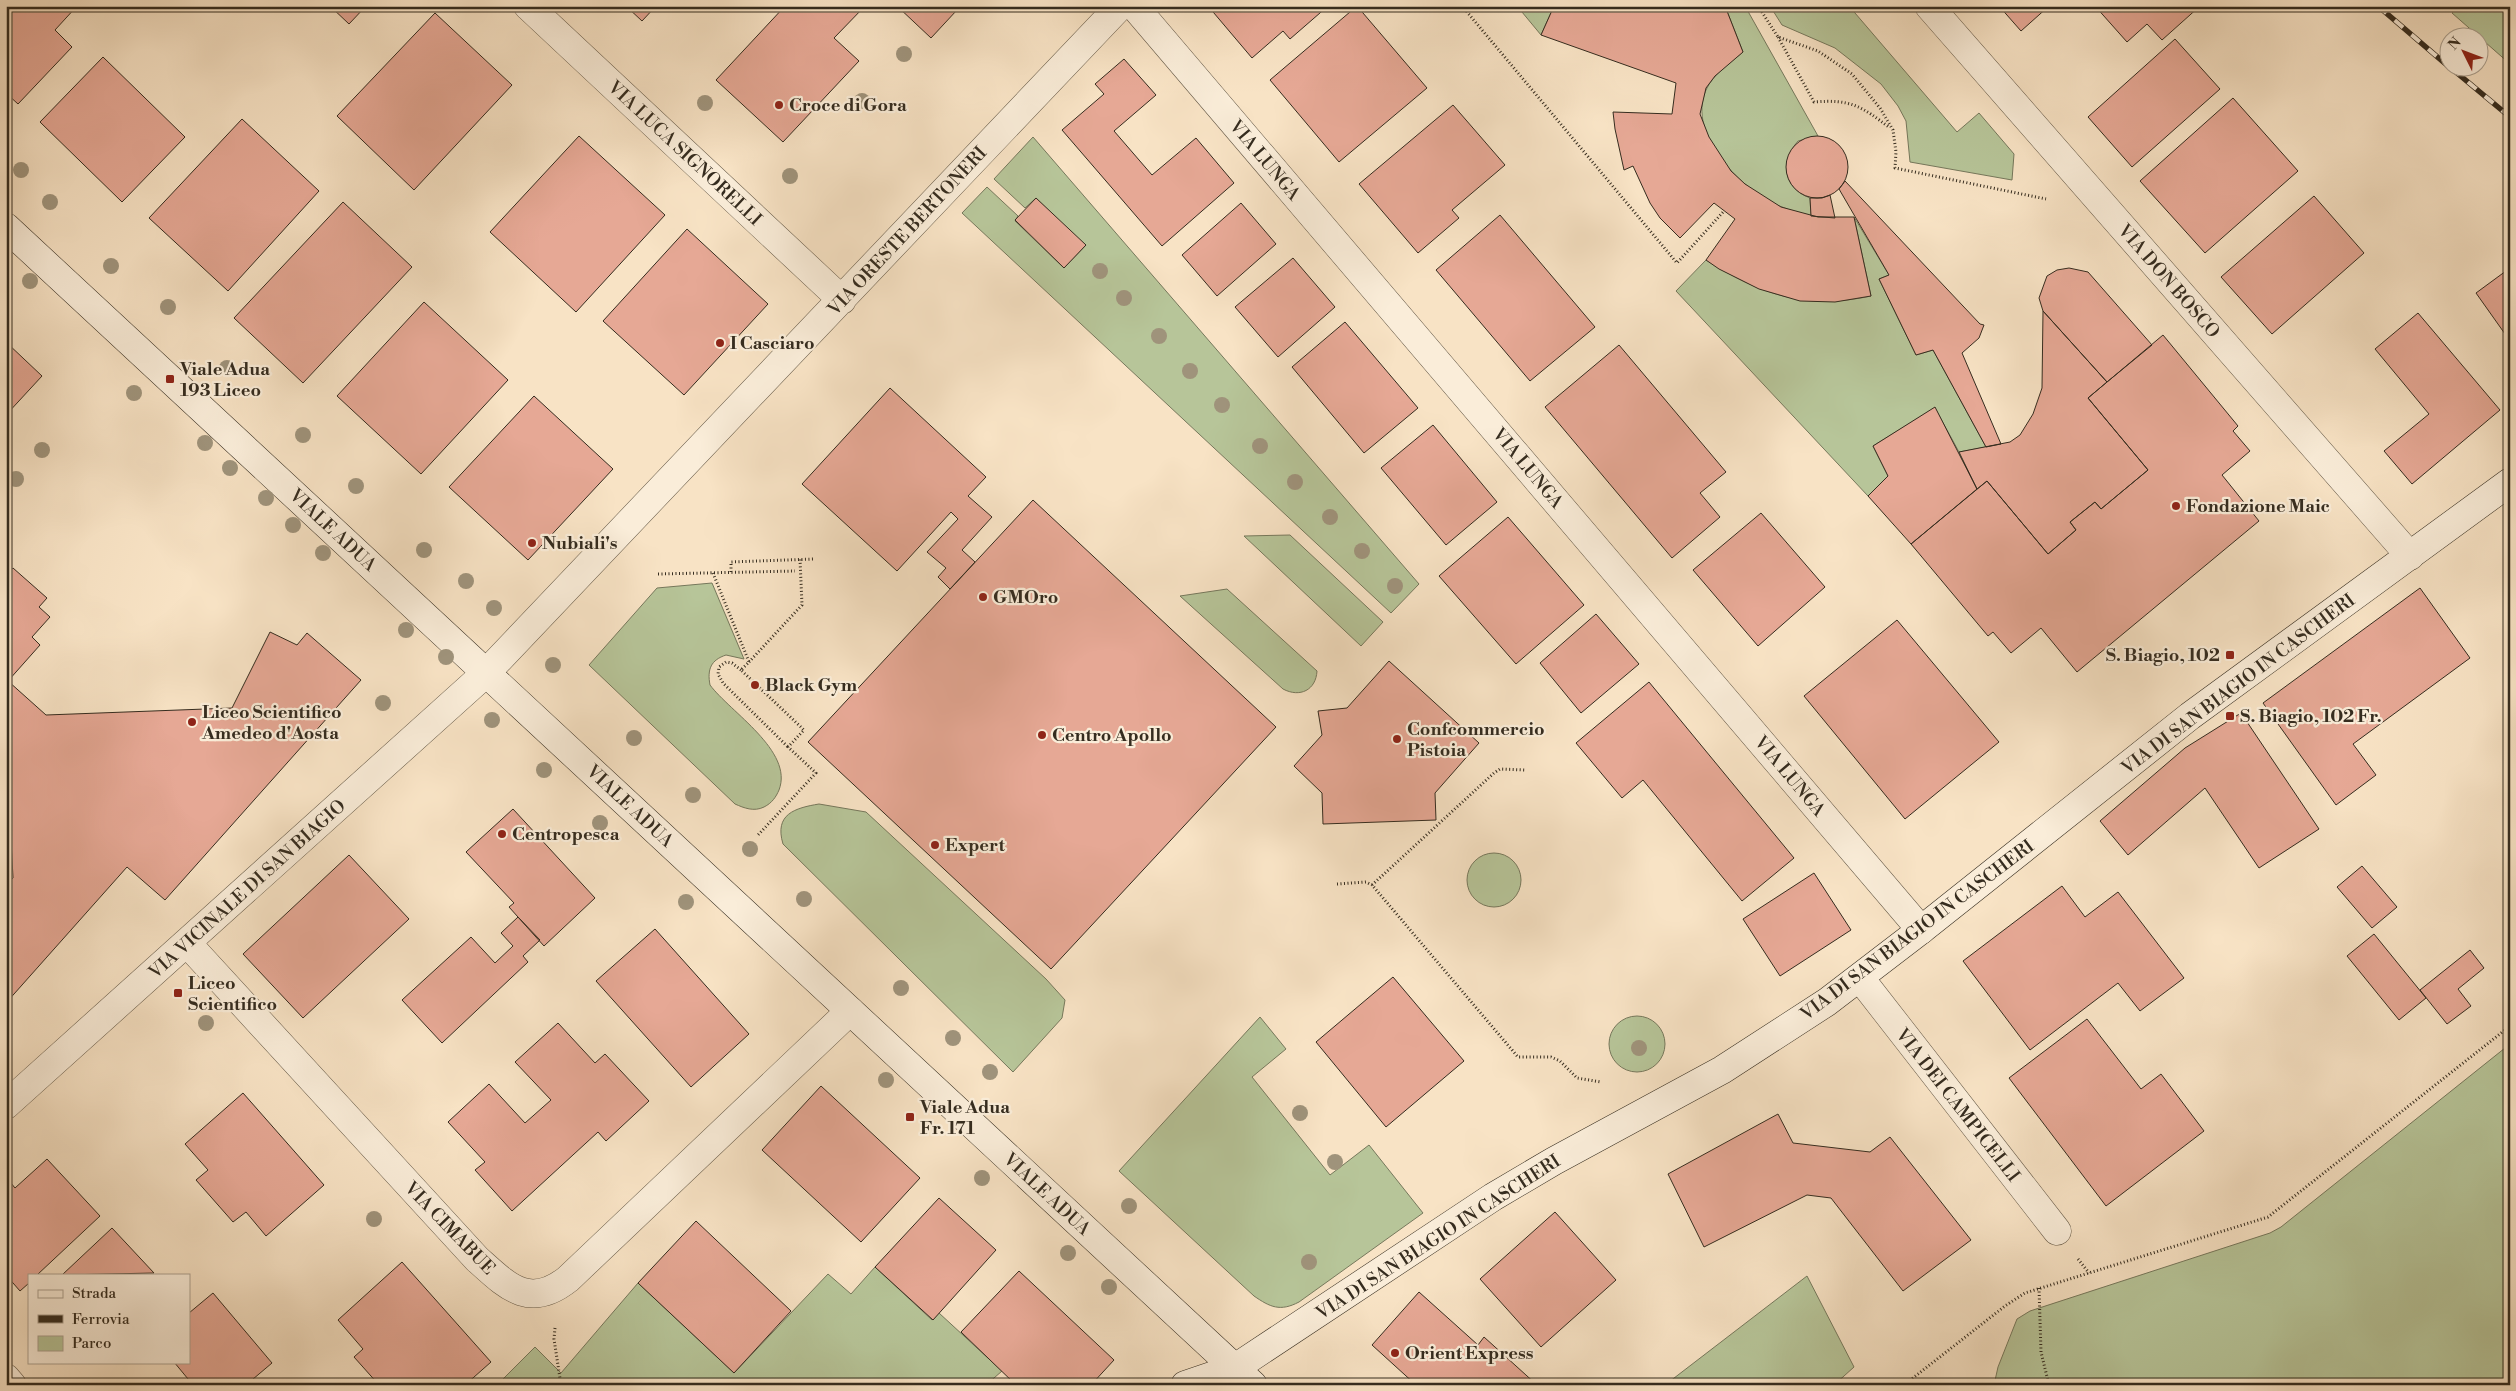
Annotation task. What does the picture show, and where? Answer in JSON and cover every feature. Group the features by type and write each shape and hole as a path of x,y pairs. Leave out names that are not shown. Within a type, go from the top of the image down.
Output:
{"street":[{"name":"VIA LUCA SIGNORELLI","path":"528,6 842,300"},
{"name":"VIA ORESTE BERTONERI","path":"486,673 1120,6"},
{"name":"VIA LUNGA","path":"1134,6 1921,930"},
{"name":"VIA DON BOSCO","path":"1929,6 2410,556"},
{"name":"VIALE ADUA","path":"6,227 1244,1376"},
{"name":"VIA DI SAN BIAGIO IN CASCHERI","path":"1185,1385 1244,1376 1493,1198 1554,1161 1722,1070 1827,1002 1921,930 2190,716 2410,556 2504,491"},
{"name":"VIA VICINALE DI SAN BIAGIO","path":"6,1104 486,673"},
{"name":"VIA CIMABUE","path":"187,943 477,1259 515,1290 530,1295 545,1293 557,1287 850,1011"},
{"name":"VIA DEI CAMPICELLI","path":"1860,978 2056,1231"},
{"path":"6,1378 12,1385"}],"path":[{"path":"1462,6 1677,263 1724,211"},
{"path":"1758,6 1778,37 1814,102 1845,101 1868,111 1893,130"},
{"path":"1778,37 1818,51 1852,74 1880,108 1893,130 1896,152 1895,168 2059,201 2082,181"},
{"path":"742,670 802,605 800,559"},
{"path":"731,572 731,562 815,559"},
{"path":"658,574 794,571"},
{"path":"713,573 750,662"},
{"path":"758,835 816,774 788,747 722,683 718,674 720,667 726,662 732,663 742,670 804,730 788,747"},
{"path":"1372,885 1494,773 1500,769 1525,770"},
{"path":"1337,884 1366,882 1372,885 1518,1057 1551,1058 1560,1061 1577,1078 1601,1082"},
{"path":"1904,1385 2005,1306 2039,1288 2268,1217 2510,1026"},
{"path":"557,1287 554,1339 561,1385"},
{"path":"2039,1288 2041,1352 2049,1385"}],"green space":[{"path":"1517,6 1554,6 1541,35"},
{"path":"1725,6 1745,6 1818,136 1798,141 1788,157 1787,166 1787,174 1794,188 1810,198 1811,216 1782,207 1751,189 1722,160 1711,143 1704,125 1702,107 1706,90 1717,74 1743,52"},
{"path":"1770,6 1849,6 1957,132 1979,113 2014,154 2012,180 1910,162 1906,121 1898,106 1881,84 1835,48 1782,25"},
{"path":"2459,6 2510,6 2510,64 2488,45 2488,28 2469,28 2452,13"},
{"path":"1033,137 1419,584 1391,613 962,213 987,187 1018,216 1015,221 1064,268 1085,246 1036,198 1025,208 994,179"},
{"path":"1854,217 1889,275 1879,279 1916,355 1933,350 1986,447 1959,452 1935,408 1873,446 1888,476 1868,496 1676,291 1706,260 1746,282 1785,296 1805,300 1826,301 1871,296"},
{"path":"1290,535 1383,622 1361,646 1244,536"},
{"path":"712,583 744,659 726,655 714,662 709,674 710,685 758,733 777,761 781,775 779,790 775,797 769,804 757,809 749,809 735,804 589,665 657,588"},
{"path":"1227,589 1317,671 1314,683 1310,687 1295,693 1283,689 1180,596"},
{"path":"819,804 866,812 1046,979 1065,1000 1062,1018 1013,1072 783,844 781,826 784,819 789,814 802,808"},
{"path":"1494,853 1504,855 1513,861 1519,870 1521,880 1519,890 1513,899 1504,905 1494,907 1484,905 1475,899 1469,890 1467,880 1469,870 1475,861 1484,855"},
{"path":"1637,1016 1648,1018 1657,1024 1663,1033 1665,1044 1663,1055 1657,1064 1648,1070 1637,1072 1626,1070 1617,1064 1611,1055 1609,1044 1611,1033 1617,1024 1626,1018"},
{"path":"1260,1017 1286,1049 1252,1077 1330,1175 1369,1145 1423,1213 1299,1302 1286,1307 1275,1307 1254,1296 1119,1171"},
{"path":"2510,1044 2510,1385 1994,1385 1998,1367 2017,1319 2030,1311 2270,1233 2281,1227"},
{"path":"875,1267 932,1320 939,1313 1002,1371 986,1385 497,1385 535,1347 561,1373 638,1283 734,1373 828,1274 851,1294"},
{"path":"1807,1276 1854,1367 1834,1385 1665,1385"}],"building":[{"path":"6,6 77,6 55,30 72,47 18,104 6,93"},
{"path":"330,6 366,6 349,24"},
{"path":"626,6 656,6 642,21"},
{"path":"785,6 865,6 834,38 859,61 783,142 716,80"},
{"path":"897,6 953,6 957,10 931,38"},
{"path":"1208,6 1328,6 1290,39 1283,31 1252,58"},
{"path":"1357,6 1427,88 1339,162 1270,80"},
{"path":"1554,6 1725,6 1743,52 1715,76 1706,88 1700,114 1709,137 1731,171 1745,184 1781,207 1818,217 1854,217 1871,296 1835,302 1800,301 1759,289 1719,269 1706,260 1735,219 1714,203 1680,238 1660,218 1650,203 1633,166 1624,170 1613,112 1672,114 1676,83 1541,35"},
{"path":"1999,6 2049,6 2021,31"},
{"path":"2095,6 2200,6 2162,40 2147,24 2127,42"},
{"path":"435,13 512,85 414,190 337,116"},
{"path":"2175,39 2220,89 2132,167 2088,117"},
{"path":"103,57 185,137 122,202 40,122"},
{"path":"1124,59 1156,95 1114,131 1152,175 1196,138 1234,183 1162,246 1062,130 1104,94 1095,84"},
{"path":"2233,98 2298,171 2205,253 2140,181"},
{"path":"1453,105 1505,165 1452,210 1459,218 1418,253 1359,184"},
{"path":"242,119 319,191 228,291 149,218"},
{"path":"579,136 665,215 576,312 490,232"},
{"path":"1811,136 1823,136 1839,145 1846,155 1848,167 1846,179 1839,189 1823,198 1811,198 1800,193 1791,184 1786,173 1786,161 1791,150 1800,141"},
{"path":"1845,181 1980,324 1984,325 1979,338 1962,353 2001,444 1986,447 1933,350 1916,355 1879,279 1889,275 1839,189"},
{"path":"1830,195 1835,218 1811,216 1810,198 1822,198"},
{"path":"2314,196 2364,253 2272,334 2221,277"},
{"path":"1036,198 1086,245 1064,268 1015,220"},
{"path":"343,202 412,267 303,383 234,318"},
{"path":"1241,203 1276,244 1217,296 1182,255"},
{"path":"1500,215 1595,327 1530,381 1436,270"},
{"path":"687,229 768,304 684,395 603,321"},
{"path":"1293,258 1335,307 1278,357 1235,307"},
{"path":"2069,268 2088,272 2152,345 2107,382 2043,311 2039,298 2047,276 2057,270"},
{"path":"2510,268 2510,341 2476,293"},
{"path":"424,302 508,380 421,474 337,396"},
{"path":"2043,311 2107,382 2088,398 2148,470 2101,509 2095,502 2070,522 2076,530 2048,554 1987,481 1977,489 1959,452 2010,442 2020,435 2033,414 2042,388"},
{"path":"2418,313 2500,410 2412,484 2384,451 2429,414 2375,349"},
{"path":"1345,322 1418,408 1364,453 1292,367"},
{"name":"Fondazione Maic","path":"2163,335 2238,426 2233,431 2250,451 2222,475 2259,521 2077,672 2041,628 2011,653 1993,632 1988,636 1911,544 1987,481 2048,554 2076,530 2070,522 2095,502 2101,509 2148,470 2088,398"},
{"path":"6,342 42,376 6,415"},
{"path":"1619,345 1726,472 1700,493 1720,517 1672,558 1545,407"},
{"path":"890,388 986,477 968,496 992,517 962,550 975,562 950,589 938,577 946,568 927,552 958,519 951,512 897,571 802,484"},
{"path":"534,396 613,469 528,560 449,487"},
{"path":"1935,407 1977,489 1911,544 1868,496 1888,476 1873,446"},
{"path":"1433,425 1497,502 1446,545 1381,468"},
{"name":"Centro Apollo","path":"1033,500 1276,727 1051,969 808,742"},
{"path":"1761,513 1825,587 1758,646 1693,570"},
{"path":"1508,517 1584,605 1516,664 1439,576"},
{"path":"13,568 47,598 39,607 50,617 32,637 40,645 8,681 46,715 232,708 270,632 297,645 307,633 361,680 165,900 127,867 6,1003 6,885 13,878 10,821 6,821 6,575"},
{"path":"2420,588 2470,658 2353,744 2376,775 2336,805 2263,703"},
{"path":"1596,614 1639,664 1581,713 1540,663"},
{"path":"1897,620 1999,742 1905,819 1804,696"},
{"name":"Confcommercio Pistoia","path":"1389,661 1479,743 1435,793 1436,820 1323,824 1322,793 1294,766 1322,735 1318,711 1347,708"},
{"path":"1649,682 1794,858 1742,901 1643,780 1622,798 1576,743"},
{"path":"2241,713 2319,829 2259,868 2205,788 2128,855 2100,821 2185,748"},
{"path":"513,809 595,898 544,946 509,907 514,903 466,852"},
{"path":"349,855 409,919 303,1018 243,954"},
{"path":"2362,866 2397,907 2372,928 2337,887"},
{"path":"1814,873 1851,930 1780,976 1743,919"},
{"path":"2062,886 2085,917 2118,892 2184,978 2140,1011 2118,983 2030,1050 1963,961"},
{"path":"518,917 540,940 523,956 528,962 442,1043 402,1000 471,937 495,963 513,946 501,933"},
{"path":"655,929 749,1034 691,1087 596,981"},
{"path":"2374,934 2426,998 2399,1020 2347,956"},
{"path":"2470,950 2484,968 2458,989 2471,1006 2447,1024 2420,990"},
{"path":"1393,977 1464,1061 1386,1127 1316,1042"},
{"path":"2087,1019 2141,1089 2161,1074 2204,1131 2106,1206 2009,1078"},
{"path":"558,1023 595,1063 605,1054 649,1101 606,1141 598,1132 512,1211 475,1170 485,1162 448,1122 489,1084 525,1123 551,1100 515,1062"},
{"path":"821,1086 920,1178 861,1242 762,1150"},
{"path":"243,1093 324,1185 266,1236 246,1212 233,1222 196,1180 208,1170 185,1144"},
{"path":"1778,1114 1793,1143 1870,1152 1890,1137 1971,1240 1903,1291 1831,1198 1807,1195 1704,1247 1668,1174"},
{"path":"47,1159 100,1216 38,1274 28,1274 28,1284 20,1291 6,1275 6,1188 11,1183 15,1188"},
{"path":"939,1198 996,1250 933,1320 875,1267"},
{"path":"1555,1212 1616,1280 1541,1347 1480,1279"},
{"path":"696,1221 791,1311 734,1373 638,1283"},
{"path":"112,1228 154,1273 108,1274 63,1274"},
{"path":"402,1262 491,1362 465,1385 379,1385 354,1357 363,1349 338,1320"},
{"path":"1019,1271 1114,1360 1091,1385 1016,1385 961,1332"},
{"path":"1419,1292 1478,1345 1484,1337 1537,1385 1416,1385 1372,1345"},
{"path":"213,1293 272,1363 246,1385 193,1385 176,1364 190,1364 190,1312"}],"railway":[{"path":"2378,6 2438,57"},
{"path":"2463,78 2510,117"}],"place":[{"name":"Croce di Gora","path":"779,105"},
{"name":"I Casciaro","path":"720,343"},
{"name":"Viale Adua 193 Liceo","path":"170,379"},
{"name":"Fondazione Maic","path":"2176,506"},
{"name":"Nubiali's","path":"532,543"},
{"name":"GMOro","path":"983,597"},
{"name":"S. Biagio, 102","path":"2230,655"},
{"name":"Black Gym","path":"755,685"},
{"name":"S. Biagio, 102 Fr.","path":"2230,716"},
{"name":"Liceo Scientifico Amedeo d'Aosta","path":"192,722"},
{"name":"Centro Apollo","path":"1042,735"},
{"name":"Confcommercio Pistoia","path":"1397,739"},
{"name":"Centropesca","path":"502,834"},
{"name":"Expert","path":"935,845"},
{"name":"Liceo Scientifico","path":"178,993"},
{"name":"Viale Adua Fr. 171","path":"910,1117"},
{"name":"Orient Express","path":"1395,1353"}]}
